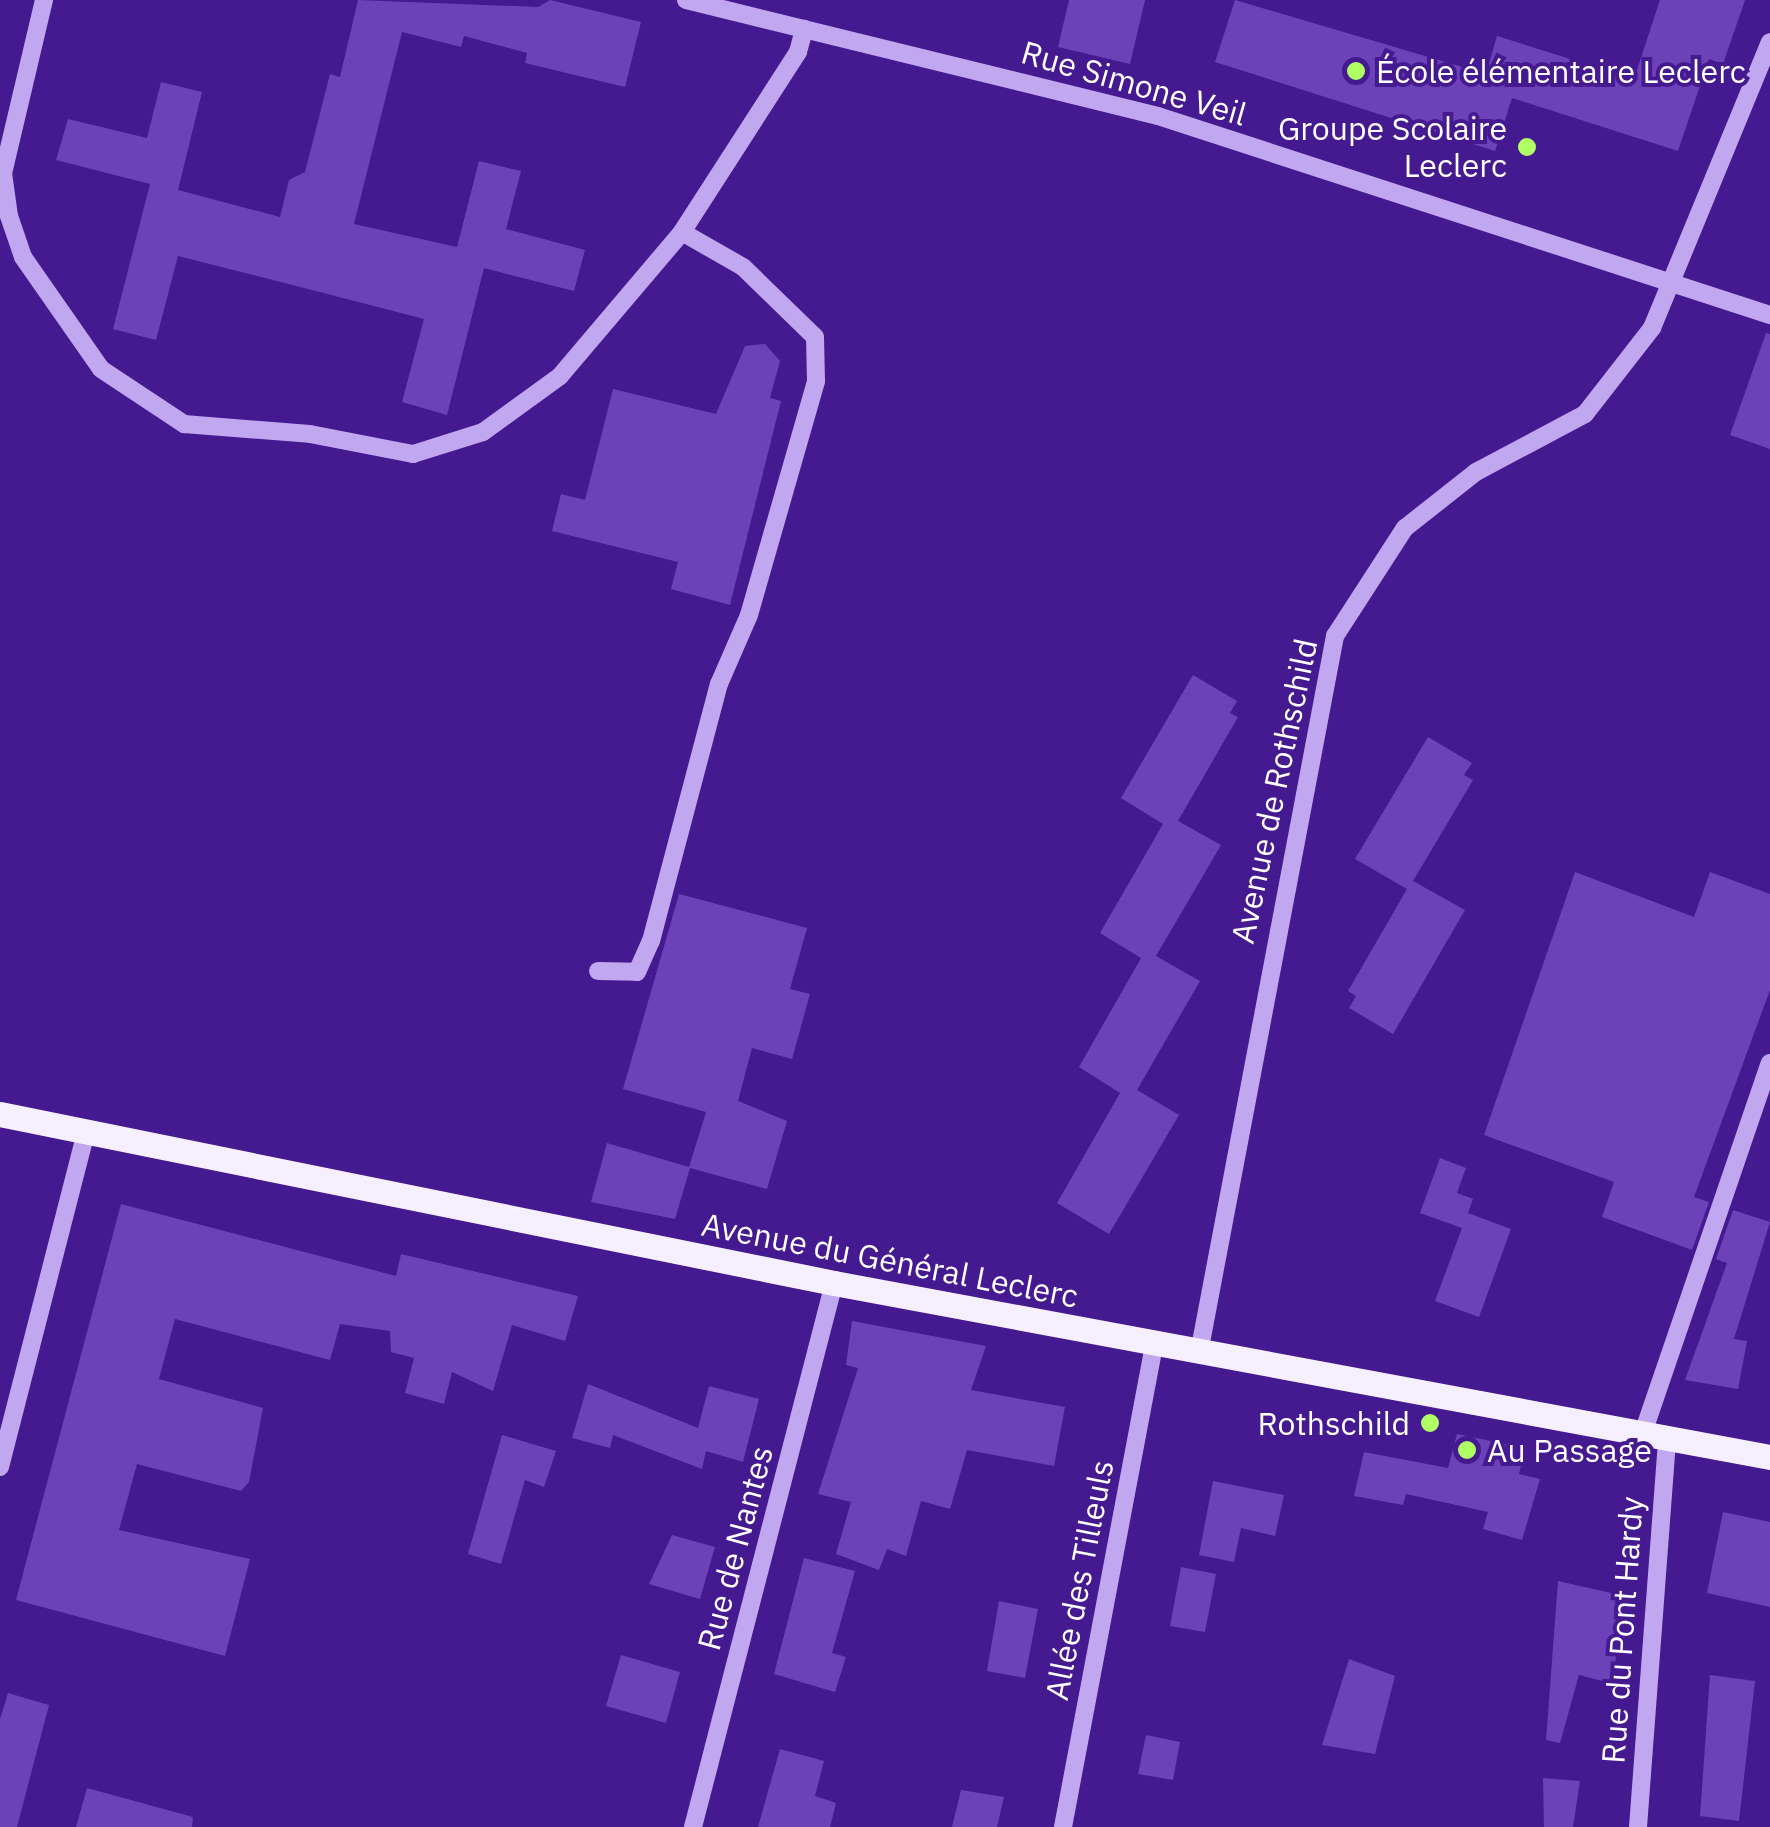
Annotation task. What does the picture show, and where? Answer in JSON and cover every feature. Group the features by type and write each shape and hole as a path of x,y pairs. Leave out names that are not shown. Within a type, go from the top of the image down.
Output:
{"main road":[{"name":"Avenue du Général Leclerc","path":"0,1114 834,1283 1770,1457"}],"street":[{"path":"44,0 3,173 23,257 101,369 184,424 310,434 413,454 483,432 560,376 682,232 798,52 804,29"},
{"name":"Rue Simone Veil","path":"686,0 1158,116 1672,284 1706,288 1770,315"},
{"name":"Avenue de Rothschild","path":"1199,1353 1335,636 1405,528 1476,472 1586,414 1652,328 1770,42"},
{"path":"598,971 637,972 651,941 719,684 749,615 816,381 815,337 802,322 743,268 682,232"},
{"name":"Rue du Pont Hardy","path":"1638,1827 1655,1435 1770,1064"},
{"path":"0,1467 87,1129"},
{"name":"Rue de Nantes","path":"694,1827 834,1283"},
{"name":"Allée des Tilleuls","path":"1062,1827 1154,1344"}],"building":[{"path":"358,0 538,7 550,0 641,22 625,87 525,63 527,53 464,36 461,47 402,32 354,224 457,247 479,161 521,171 506,229 585,250 574,291 484,268 447,415 402,402 424,319 277,281 178,256 156,340 113,329 150,184 56,160 68,119 147,138 161,82 202,92 178,190 280,217 289,180 305,172 330,74 340,77"},
{"path":"1069,0 1145,0 1130,64 1058,47"},
{"path":"1235,0 1486,74 1497,36 1634,79 1660,0 1745,0 1723,64 1709,59 1678,151 1512,98 1495,151 1215,62"},
{"path":"1766,333 1770,334 1770,449 1730,435"},
{"path":"765,344 780,361 770,398 781,401 730,605 671,589 678,562 552,531 561,494 585,500 613,389 716,414 745,346"},
{"path":"1193,675 1237,701 1230,713 1238,717 1178,821 1221,845 1156,956 1200,981 1137,1090 1179,1115 1109,1234 1057,1203 1120,1093 1079,1067 1141,958 1100,933 1163,824 1121,798"},
{"path":"1428,737 1472,763 1464,775 1473,780 1413,881 1465,910 1393,1034 1349,1008 1356,996 1348,991 1407,889 1355,859"},
{"path":"1575,872 1694,917 1710,872 1770,894 1770,990 1694,1197 1709,1202 1692,1250 1602,1217 1614,1182 1484,1135"},
{"path":"679,894 807,928 790,989 810,994 792,1059 752,1048 738,1101 787,1121 767,1189 690,1168 675,1219 591,1202 607,1143 689,1167 706,1112 623,1089"},
{"path":"1440,1158 1466,1168 1457,1193 1473,1199 1468,1213 1511,1229 1479,1317 1435,1301 1462,1228 1420,1213"},
{"path":"121,1204 396,1276 401,1254 578,1296 565,1341 512,1325 493,1391 452,1372 444,1404 405,1393 414,1358 391,1352 390,1331 340,1324 330,1360 175,1319 159,1379 263,1408 249,1482 241,1491 137,1464 119,1530 250,1559 225,1656 16,1600"},
{"path":"1733,1210 1770,1222 1734,1339 1747,1341 1738,1389 1685,1380 1727,1263 1716,1259"},
{"path":"852,1321 986,1346 971,1390 1065,1407 1054,1466 967,1450 950,1509 921,1501 906,1556 887,1549 879,1570 836,1554 851,1502 818,1494 858,1368 846,1365"},
{"path":"588,1384 698,1428 709,1386 759,1399 743,1462 706,1451 702,1469 613,1435 610,1448 572,1438"},
{"path":"1457,1434 1525,1448 1519,1474 1540,1479 1522,1540 1483,1529 1488,1512 1406,1494 1403,1505 1354,1496 1364,1452 1448,1468"},
{"path":"502,1435 556,1451 544,1487 525,1480 501,1564 468,1554"},
{"path":"1213,1481 1284,1495 1275,1536 1241,1528 1234,1562 1199,1555"},
{"path":"1723,1512 1770,1522 1770,1607 1707,1593"},
{"path":"672,1535 715,1547 700,1599 649,1584"},
{"path":"804,1558 855,1571 832,1653 846,1657 835,1692 774,1674"},
{"path":"1181,1567 1216,1574 1205,1632 1170,1626"},
{"path":"1558,1581 1620,1595 1614,1684 1579,1675 1560,1743 1546,1740"},
{"path":"999,1601 1038,1609 1025,1678 987,1671"},
{"path":"621,1655 680,1672 666,1723 606,1706"},
{"path":"1349,1659 1395,1676 1375,1754 1322,1745"},
{"path":"1710,1675 1755,1681 1739,1821 1700,1816"},
{"path":"8,1693 49,1705 17,1827 0,1827 0,1719"},
{"path":"1146,1735 1180,1742 1173,1780 1138,1774"},
{"path":"780,1749 824,1761 815,1796 836,1803 830,1827 758,1827"},
{"path":"1543,1778 1580,1781 1573,1827 1544,1827"},
{"path":"87,1788 193,1817 192,1827 76,1827"},
{"path":"961,1790 1004,1797 997,1827 952,1827"}],"place":[{"name":"École élémentaire Leclerc","path":"1356,71"},
{"name":"Groupe Scolaire Leclerc","path":"1527,147"},
{"name":"Rothschild","path":"1430,1423"},
{"name":"Au Passage","path":"1467,1450"}]}
